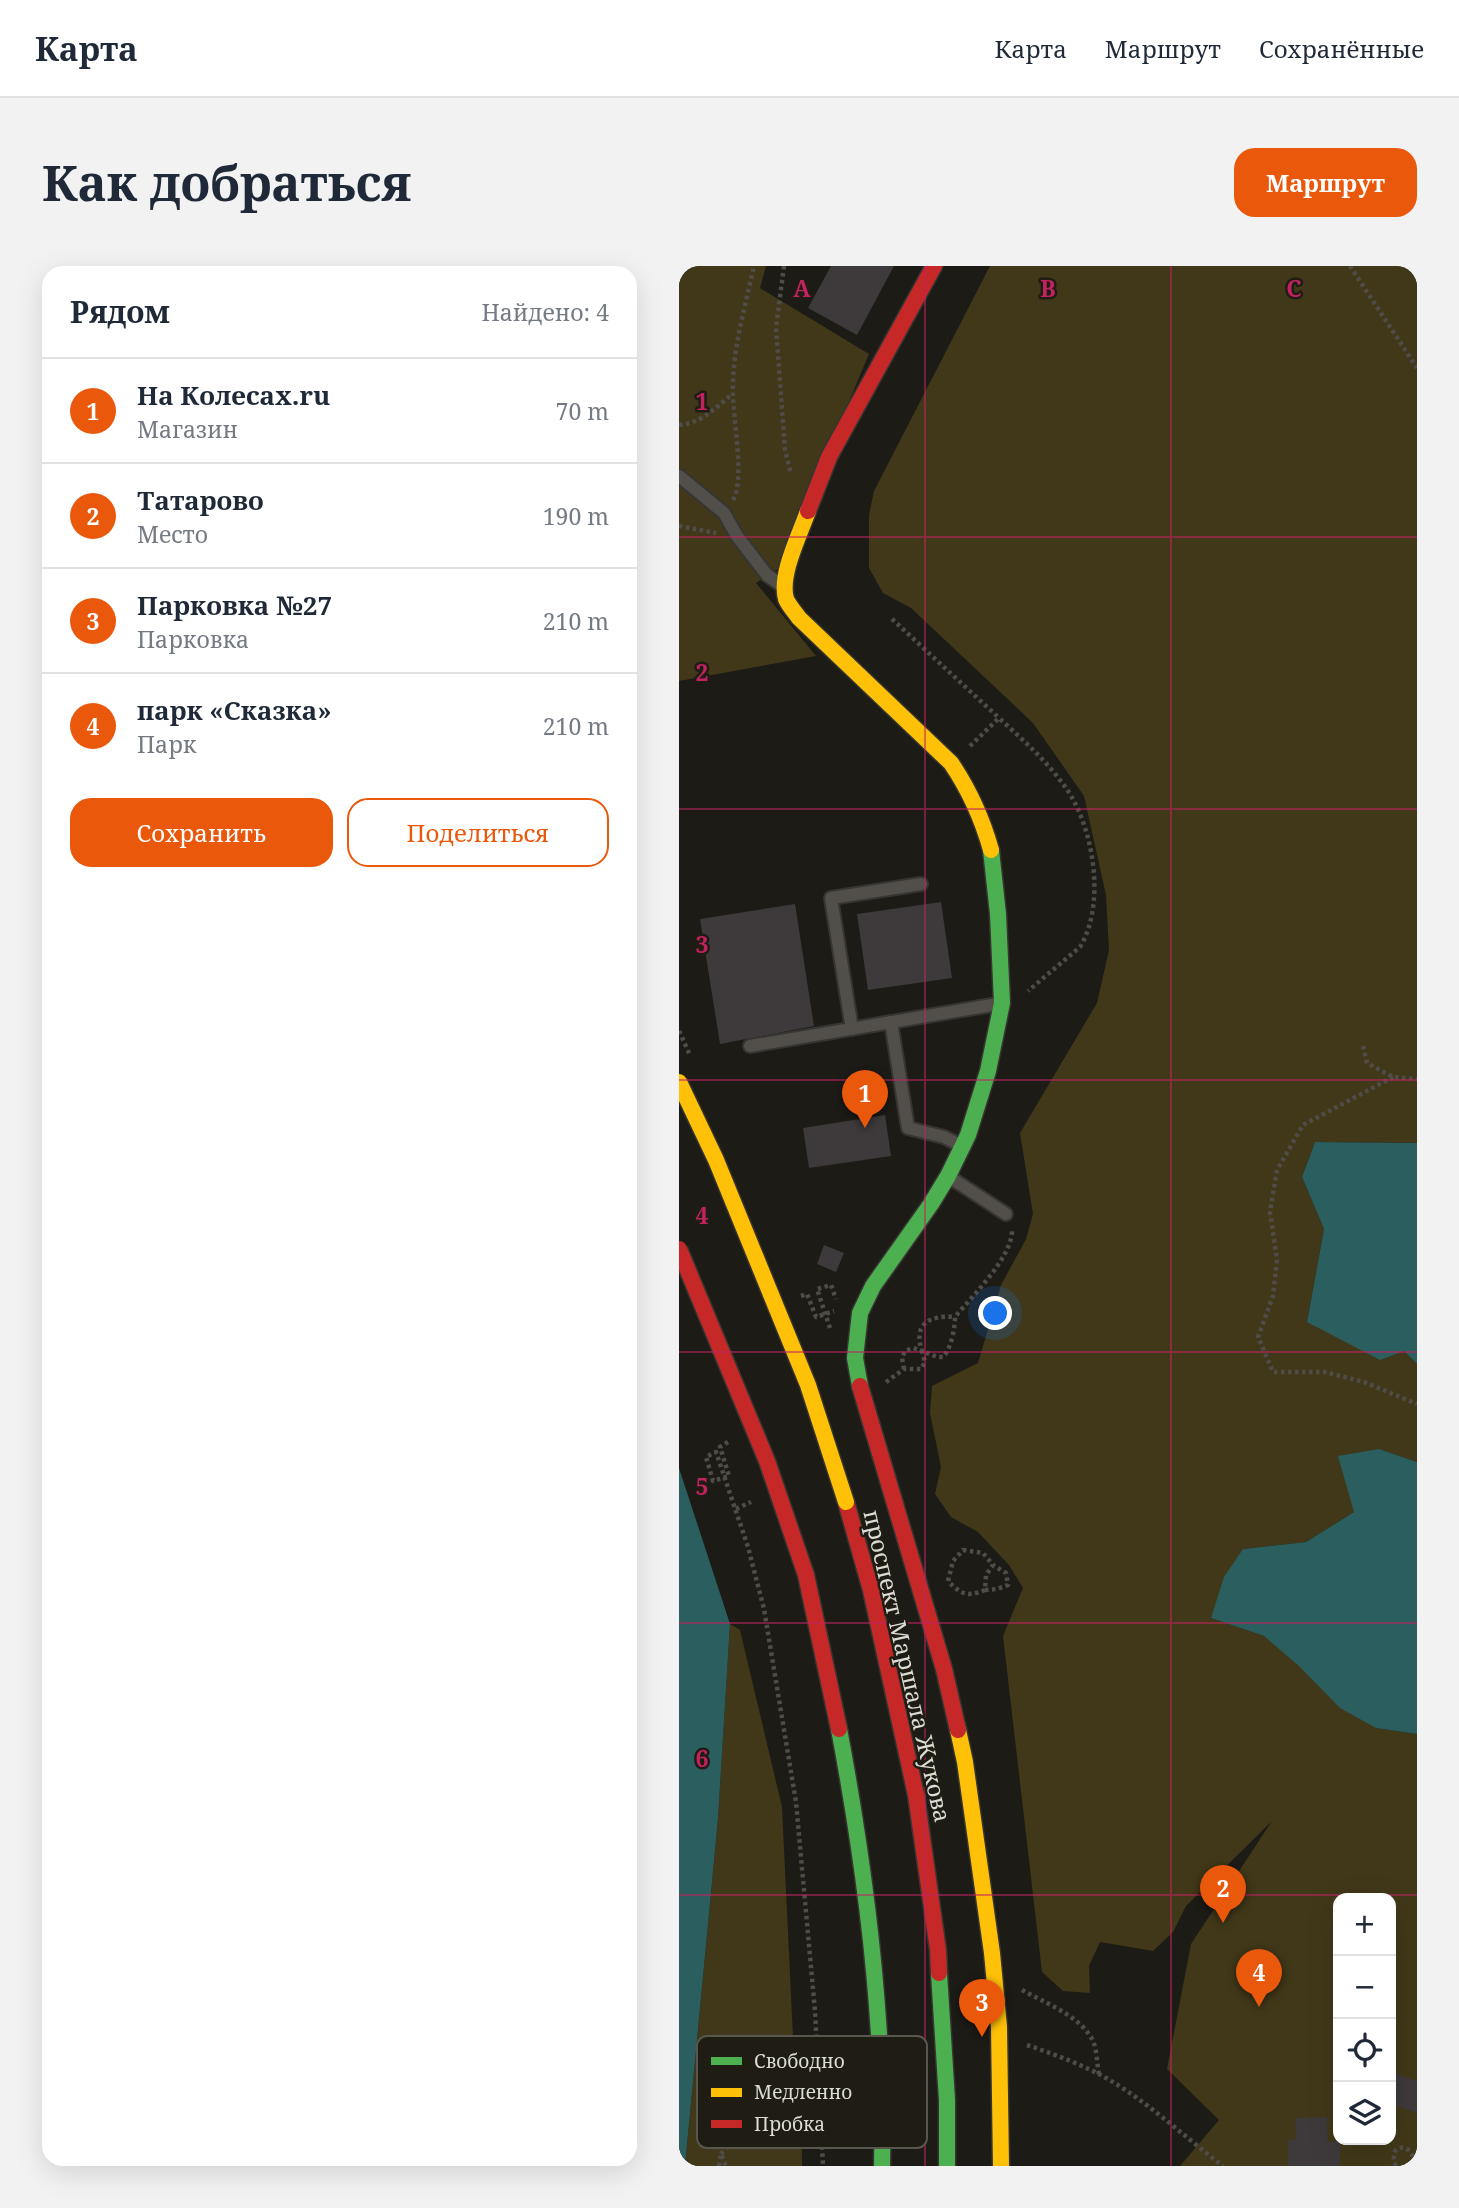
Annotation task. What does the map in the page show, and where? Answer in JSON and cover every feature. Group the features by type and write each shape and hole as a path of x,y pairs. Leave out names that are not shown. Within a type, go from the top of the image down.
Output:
{"street":[{"path":"934,266 829,457 815,488 784,587 787,602 799,618 951,763 969,790 983,821 991,852 998,914 1002,1003 988,1070 963,1146 948,1176 873,1286 860,1313 855,1358 873,1436 944,1669 965,1762 992,1953 999,2027 1001,2166"},
{"name":"проспект Маршала Жукова","path":"679,1082 716,1160 808,1385 846,1502 870,1590 916,1795 938,1950 947,2100 947,2166"},
{"path":"679,1249 767,1461 806,1575 855,1813 872,1955 878,2036"},
{"path":"882,2148 882,2166"}],"lane":[{"path":"679,476 724,513 737,536 767,575 784,587"},
{"path":"852,1029 831,898 921,884"},
{"path":"750,1046 1002,1003"},
{"path":"891,1022 908,1128 944,1137 963,1146"},
{"path":"948,1176 1006,1214"}],"path":[{"path":"724,513 736,495 739,478 733,393 734,358 754,266"},
{"path":"784,266 776,328 785,450 794,487"},
{"path":"1350,266 1417,368"},
{"path":"679,425 707,416 733,393"},
{"path":"679,526 737,536"},
{"path":"892,619 1045,762 1068,790 1082,820 1090,849 1095,888 1092,918 1086,938 1080,947 1022,996 1021,984"},
{"path":"976,757 969,747 999,718"},
{"path":"1363,1045 1367,1063 1393,1077 1417,1079"},
{"path":"1393,1077 1303,1125 1277,1170 1270,1212 1277,1259 1276,1272 1273,1296 1258,1336 1273,1372 1325,1372 1364,1382 1417,1404"},
{"path":"904,1369 902,1358 905,1351 912,1348 937,1357 948,1353 955,1317 1006,1254 1013,1237 1012,1223 1006,1214"},
{"path":"807,1294 816,1317 828,1313 839,1309 831,1285 817,1289 821,1302 826,1315 831,1329"},
{"path":"885,1382 904,1369 921,1369 925,1362 918,1339 923,1325 933,1319 955,1317"},
{"path":"884,1373 889,1393"},
{"path":"720,1447 729,1476 725,1477 721,1478 713,1481 706,1457 716,1452 723,1473 725,1477 727,1483 730,1493 736,1508 752,1559 764,1609 796,1802 816,2036"},
{"path":"963,1550 982,1553 993,1565 1006,1573 1008,1585 972,1595 959,1592 948,1581 953,1561 963,1550"},
{"path":"985,1590 986,1575 993,1565"},
{"path":"944,1567 951,1594"},
{"path":"1019,2001 1018,1987 1073,2019 1094,2043 1099,2074"},
{"path":"1023,2043 1099,2074 1148,2106 1223,2166"},
{"path":"719,2166 721,2154 726,2148"},
{"path":"822,2148 823,2166"},
{"path":"1396,2166 1393,2158 1395,2152 1406,2148 1415,2154 1413,2166"},
{"path":"721,2154 726,2166"}],"shaded area":[{"path":"679,266 766,266 760,288 869,354 779,568 756,583 816,656 679,681"},
{"path":"990,266 1417,266 1417,1143 1315,1142 1302,1177 1324,1229 1307,1322 1404,1351 1417,1364 1417,1462 1379,1449 1354,1512 1306,1542 1243,1549 1211,1618 1264,1636 1376,1728 1417,1734 1417,2166 1180,2166 1219,2120 1167,2069 1191,1944 1272,1821 1186,1906 1173,1932 1153,1951 1100,1942 1089,1966 1090,1993 1063,1991 1042,1972 1003,1636 1023,1588 1009,1565 978,1532 951,1517 935,1494 941,1467 930,1413 932,1386 978,1363 1001,1285 1026,1239 1033,1214 1020,1133 1097,1003 1109,950 1106,895 1084,796 1033,723 911,608 883,593 869,568 869,515 874,491"},
{"path":"730,1624 740,1630 782,1807 793,2036 697,2036 718,1819"},
{"path":"697,2040 697,2148 802,2148 802,2166 685,2166"}],"water":[{"path":"1315,1142 1417,1143 1417,1364 1404,1351 1380,1360 1307,1322 1324,1229 1302,1177"},
{"path":"1379,1449 1417,1462 1417,1734 1376,1728 1340,1708 1300,1667 1264,1636 1211,1618 1224,1577 1243,1549 1306,1542 1354,1512 1338,1456"},
{"path":"679,1468 730,1624 718,1819 685,2166 679,2166"}],"building":[{"path":"831,266 894,266 857,335 808,308"},
{"path":"941,902 952,978 868,990 857,914"},
{"path":"795,904 814,1026 720,1044 700,919"},
{"path":"885,1115 891,1156 809,1168 803,1128"},
{"path":"824,1245 844,1253 836,1272 817,1264"},
{"path":"1396,2074 1417,2081 1417,2113 1396,2106"},
{"path":"1327,2117 1328,2142 1340,2145 1340,2166 1288,2166 1288,2140 1296,2140 1295,2118"}],"traffic: fast":[{"path":"860,1386 855,1358 860,1313 873,1286 948,1176 968,1135 988,1071 1002,1003 998,914 991,850"},
{"path":"839,1729 858,1837 872,1946 879,2036"},
{"path":"939,1973 947,2100 947,2166"},
{"path":"882,2148 882,2166"}],"traffic: slow":[{"path":"808,511 785,578 787,602 799,618 951,763 975,805 991,850"},
{"path":"679,1082 716,1160 808,1385 846,1502"},
{"path":"958,1730 992,1953 999,2027 1001,2166"}],"traffic: jam":[{"path":"808,511 829,457 934,266"},
{"path":"679,1249 767,1461 806,1575 839,1729"},
{"path":"860,1386 944,1669 958,1730"},
{"path":"846,1502 871,1590 916,1795 939,1973"}],"place":[{"name":"На Колесах.ru","path":"865,1128"},
{"name":"Татарово","path":"1223,1923"},
{"name":"парк «Сказка»","path":"1259,2007"},
{"name":"Парковка №27","path":"982,2037"}]}
